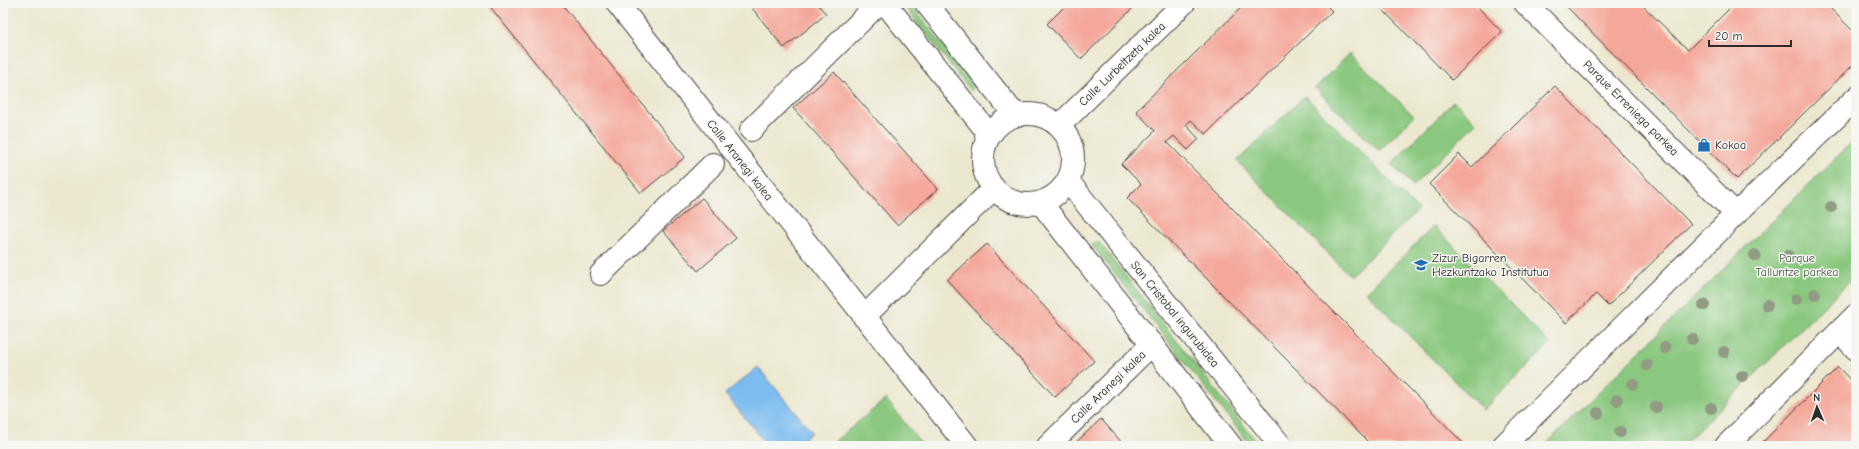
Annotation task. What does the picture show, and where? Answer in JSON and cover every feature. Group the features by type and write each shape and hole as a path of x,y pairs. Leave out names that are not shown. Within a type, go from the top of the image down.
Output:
{"street":[{"name":"Calle Aranegi kalea","path":"617,3 967,446"},
{"path":"751,130 879,3"},
{"path":"885,3 985,130 987,139 982,161 986,177 993,189 1008,200 1029,205 1041,203 1061,190 1068,182 1074,158 1070,142 1059,126 1044,117 1026,114 1001,122 987,139"},
{"path":"926,3 1011,110 1020,115"},
{"name":"Calle Lurbeltzeta kalea","path":"1059,126 1184,3"},
{"name":"Parque Erreniega parkea","path":"1525,3 1736,214"},
{"path":"1503,446 1736,214 1856,98"},
{"name":"Calle Aranegi kalea","path":"601,274 713,164"},
{"name":"San Cristobal ingurubidea","path":"1068,182 1281,446"},
{"path":"864,317 993,189"},
{"path":"1041,203 1231,446"},
{"path":"1726,446 1856,315"},
{"path":"1839,332 1856,349"},
{"name":"Calle Aranegi kalea","path":"1048,446 1152,344"}],"green space":[{"path":"902,3 910,3 975,87 971,91"},
{"path":"1350,53 1414,116 1379,151 1315,88"},
{"path":"1305,96 1418,210 1350,276 1237,161"},
{"path":"1454,101 1476,123 1413,186 1391,164"},
{"name":"Parque Talluntze parkea","path":"1856,138 1856,275 1854,277 1682,446 1544,446"},
{"path":"1434,226 1550,344 1483,410 1366,292"},
{"path":"1098,241 1260,446 1251,446 1092,245"},
{"path":"886,399 923,446 829,446"}],"water":[{"path":"758,367 812,432 795,446 768,446 725,394"}],"building":[{"path":"487,3 561,3 685,157 641,193"},
{"path":"748,3 817,3 826,14 784,48"},
{"path":"1068,3 1138,3 1081,59 1047,24"},
{"path":"1246,3 1326,3 1325,4 1332,11 1206,134 1191,120 1186,125 1199,139 1188,150 1174,136 1167,142 1465,445 1464,446 1372,446 1127,198 1141,184 1121,164 1155,131 1136,111"},
{"path":"1376,3 1474,3 1502,32 1452,80"},
{"path":"1563,3 1640,3 1688,50 1735,3 1825,3 1856,34 1856,62 1737,179"},
{"path":"834,72 938,189 897,225 793,108"},
{"path":"1555,86 1691,224 1608,306 1596,294 1566,323 1429,184 1459,154 1472,167"},
{"path":"702,198 736,238 698,271 663,231"},
{"path":"987,244 1094,361 1055,397 947,280"},
{"path":"1838,367 1856,386 1856,446 1836,446 1831,441 1826,446 1759,446"},
{"path":"1101,419 1125,446 1072,446"}],"place":[{"name":"Kokoa","path":"1704,145"},
{"name":"Zizur Bigarren Hezkuntzako Institutua","path":"1421,265"}]}
